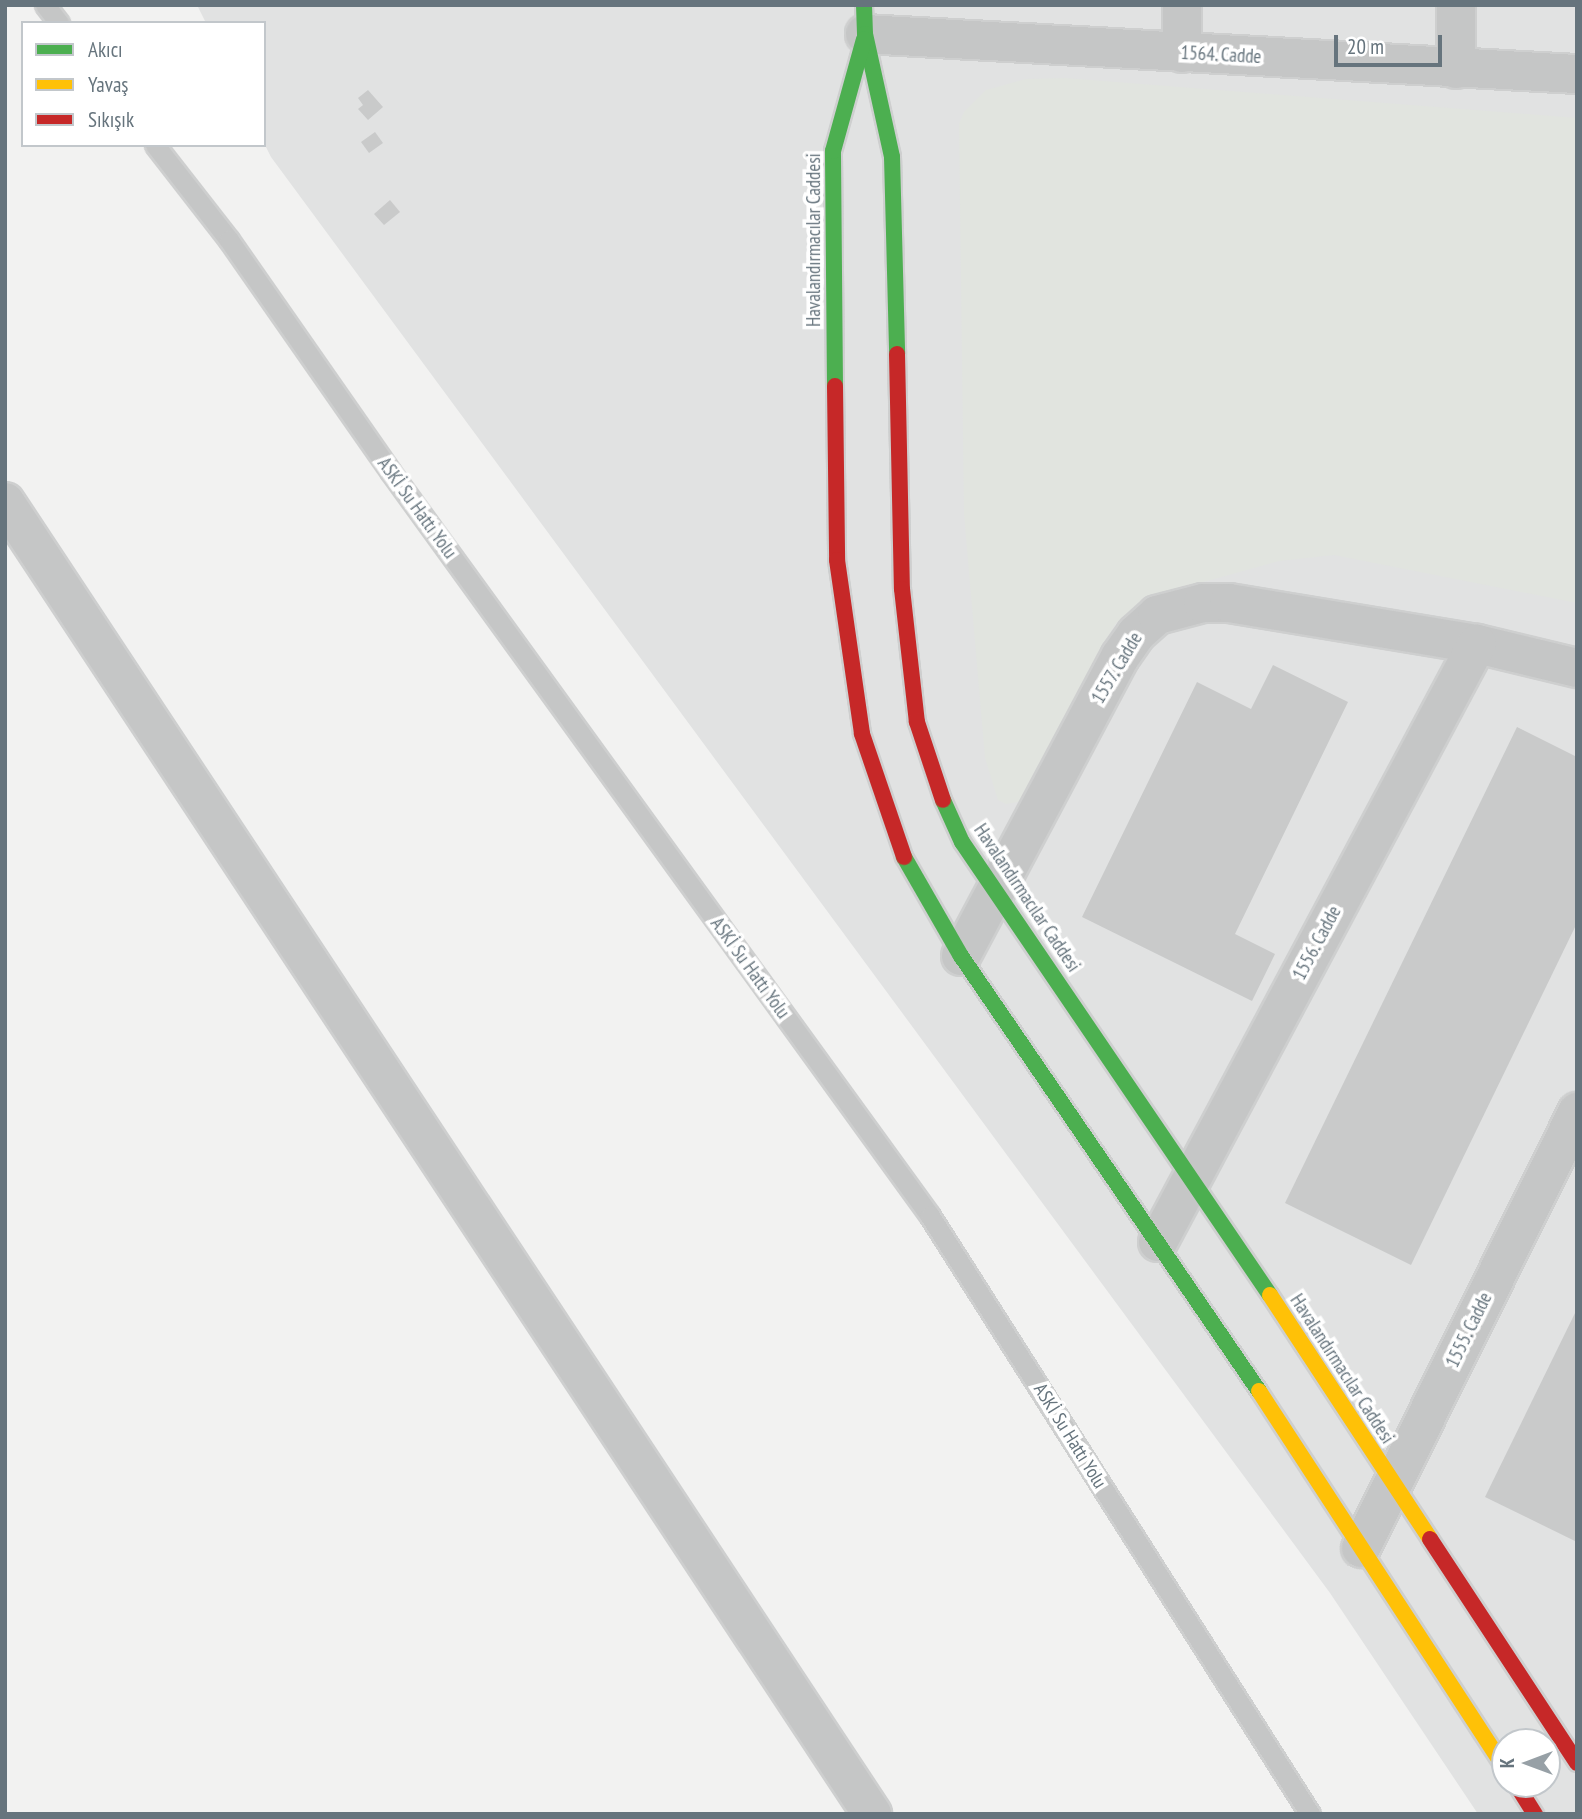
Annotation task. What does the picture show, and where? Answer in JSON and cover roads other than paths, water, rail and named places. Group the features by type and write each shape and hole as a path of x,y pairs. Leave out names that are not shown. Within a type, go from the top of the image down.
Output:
{"street":[{"path":"1182,5 1182,53"},
{"path":"1456,5 1456,69"},
{"name":"1564. Cadde","path":"865,20 1182,53 1577,74"},
{"name":"Havalandırmacılar Caddesi","path":"865,20 892,157 902,589 917,722 944,803 962,842 1193,1177 1392,1485 1577,1763"},
{"name":"Havalandırmacılar Caddesi","path":"865,20 834,151 836,508 844,629 862,734 892,829 911,872 961,956 1158,1242 1491,1747"},
{"path":"5,502 872,1814"},
{"name":"1557. Cadde","path":"961,956 1120,657 1157,615 1203,603 1229,603 1477,644 1577,668"},
{"name":"1556. Cadde","path":"1158,1242 1477,644"},
{"name":"1555. Cadde","path":"1361,1548 1577,1112"},
{"path":"1525,1798 1535,1814"}],"lane":[{"path":"45,5 57,21"},
{"name":"ASKİ Su Hattı Yolu","path":"157,147 229,240 930,1216 1310,1814"}]}
